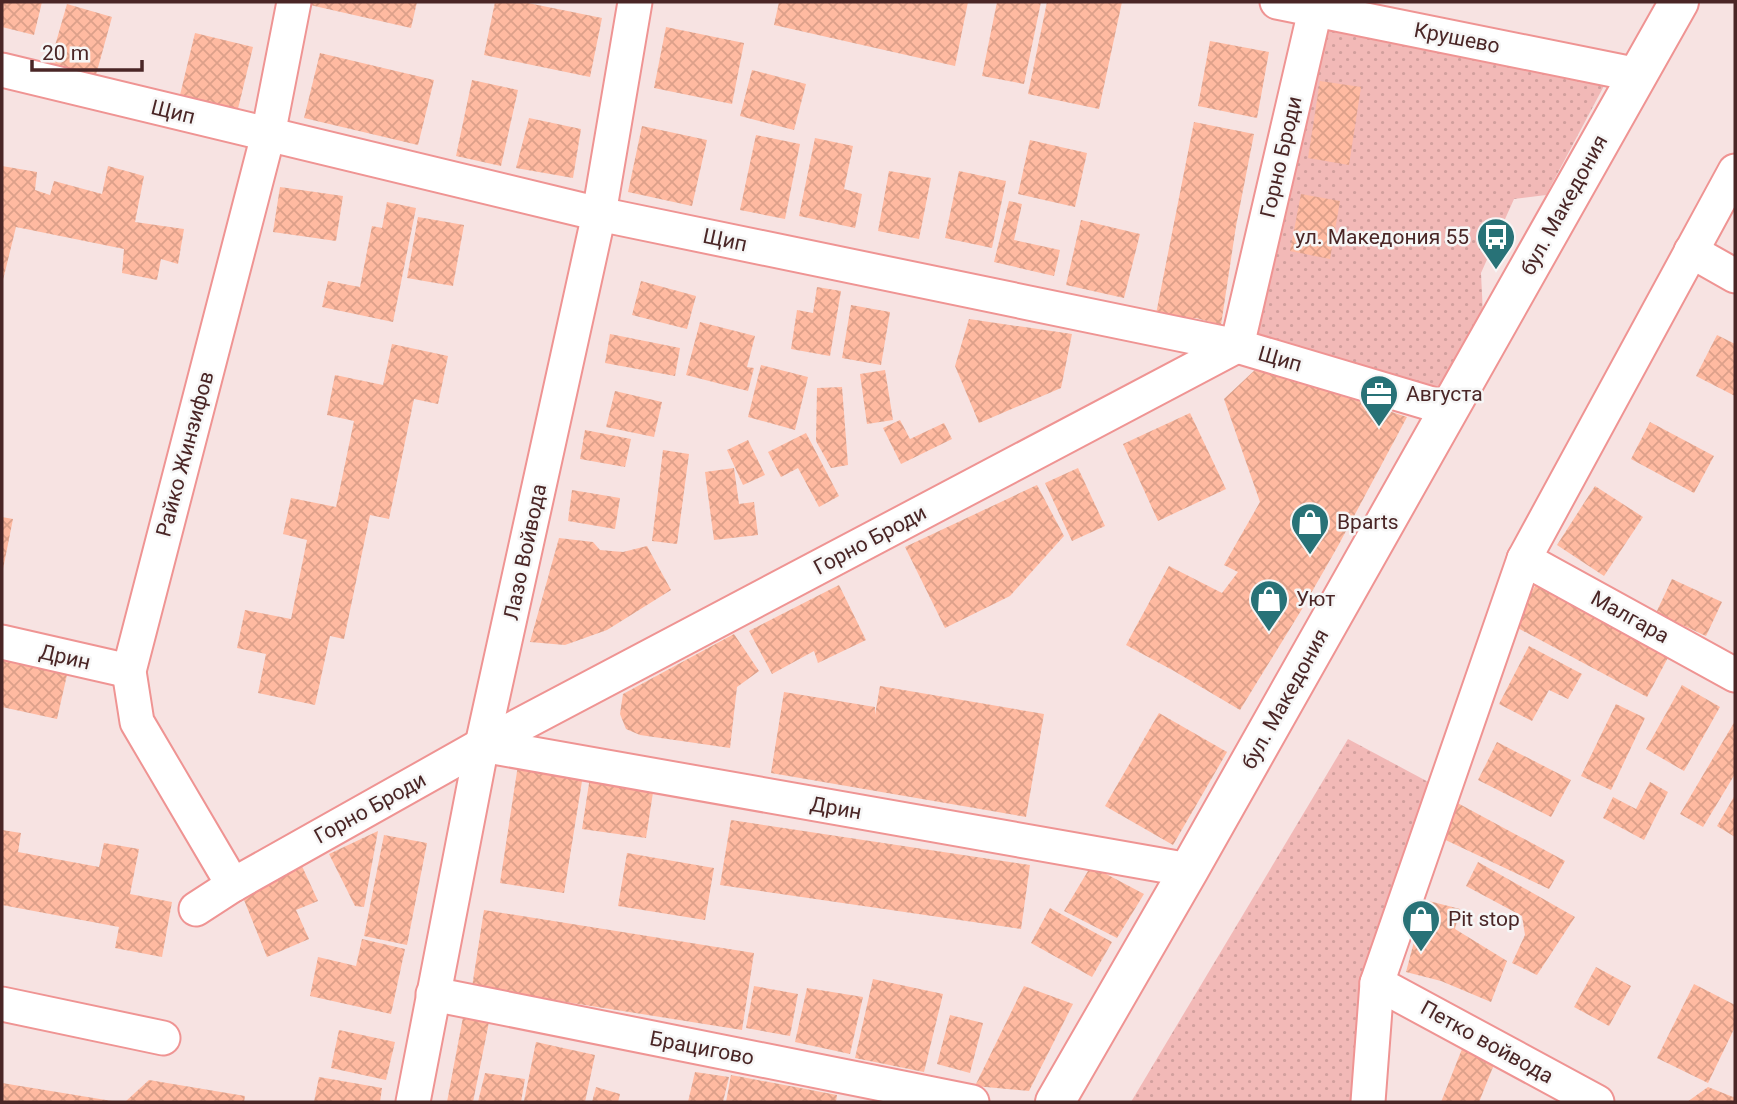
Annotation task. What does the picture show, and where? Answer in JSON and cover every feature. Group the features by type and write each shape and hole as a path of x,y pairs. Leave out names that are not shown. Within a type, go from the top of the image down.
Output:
{"street":[{"name":"Райко Жинзифов","path":"233,886 137,722 129,671 268,135 294,2"},
{"name":"Лазо Войвода","path":"413,1102 482,745 599,214 635,2"},
{"name":"Крушево","path":"1277,2 1316,6 1637,75"},
{"name":"бул. Македония","path":"1055,1102 1679,2"},
{"name":"Горно Броди","path":"196,909 482,745 1237,346 1316,6"},
{"name":"Щип","path":"2,70 599,214 1237,346 1449,409"},
{"path":"1368,1102 1377,983 1524,559 1735,171"},
{"path":"1691,251 1735,276"},
{"name":"Малгара","path":"1524,559 1735,675"},
{"name":"Дрин","path":"2,642 129,671"},
{"name":"Дрин","path":"482,745 1189,870"},
{"name":"Петко войвода","path":"1377,983 1597,1102"},
{"name":"Брацигово","path":"433,994 972,1102"},
{"path":"2,1004 163,1038"}],"shaded area":[{"path":"1325,24 1605,84 1546,195 1514,199 1481,273 1483,315 1443,389 1251,335"},
{"path":"1348,739 1434,785 1355,1102 1131,1102"}],"building":[{"path":"2,2 42,2 34,35 2,27"},
{"path":"310,2 417,2 411,28 310,5"},
{"path":"495,2 523,2 602,18 590,77 484,55"},
{"path":"779,2 968,2 955,66 774,25"},
{"path":"997,2 1041,2 1024,84 982,76"},
{"path":"1047,2 1122,2 1099,109 1028,94"},
{"path":"67,4 112,17 94,82 48,70"},
{"path":"666,27 744,43 732,104 654,88"},
{"path":"195,33 253,47 237,113 179,99"},
{"path":"1210,41 1269,52 1257,118 1198,106"},
{"path":"320,53 434,80 418,145 304,118"},
{"path":"752,70 806,84 794,130 740,116"},
{"path":"472,80 518,90 501,166 456,156"},
{"path":"1320,81 1361,87 1349,165 1308,158"},
{"path":"529,118 581,129 573,178 516,168"},
{"path":"1194,122 1254,134 1221,325 1196,318 1174,323 1155,319"},
{"path":"642,126 707,140 692,206 628,192"},
{"path":"756,135 800,144 785,219 740,210"},
{"path":"815,138 853,146 844,189 862,194 855,228 799,216"},
{"path":"1030,140 1087,153 1075,207 1018,194"},
{"path":"2,166 37,172 35,190 50,195 54,181 102,194 108,166 144,176 135,222 184,229 178,264 161,259 157,280 122,273 124,249 16,227 2,284"},
{"path":"889,171 931,178 919,239 878,231"},
{"path":"959,171 1006,181 992,248 945,238"},
{"path":"280,187 343,196 336,241 273,232"},
{"path":"1301,194 1340,201 1330,259 1290,251"},
{"path":"1009,201 1022,204 1014,240 1060,250 1054,276 994,262"},
{"path":"387,202 416,208 393,322 322,307 328,281 360,287 372,226 382,228"},
{"path":"418,217 464,225 453,286 407,278"},
{"path":"1081,220 1140,234 1124,298 1066,285"},
{"path":"641,281 696,296 687,329 632,315"},
{"path":"817,287 841,291 830,356 791,349 797,310 813,313"},
{"path":"851,305 890,312 881,365 842,358"},
{"path":"969,319 1072,334 1061,388 979,423 955,366"},
{"path":"700,322 755,336 747,367 754,368 748,391 686,375"},
{"path":"610,334 680,348 675,376 605,363"},
{"path":"1717,335 1735,344 1735,396 1696,376"},
{"path":"392,344 448,356 438,404 414,399 389,519 370,515 344,639 330,636 315,705 258,693 266,654 237,648 245,610 291,619 307,540 283,534 291,498 336,507 354,421 327,415 335,375 383,385"},
{"path":"761,365 808,377 795,430 748,417"},
{"path":"1257,368 1407,417 1338,546 1240,710 1126,645 1169,566 1222,593 1238,572 1224,565 1260,502 1224,399"},
{"path":"885,370 893,420 867,424 860,374"},
{"path":"842,387 848,465 831,468 816,441 817,388"},
{"path":"615,391 662,402 654,437 606,427"},
{"path":"1190,413 1226,489 1158,521 1123,444"},
{"path":"900,420 910,439 944,423 952,439 901,464 883,428"},
{"path":"1650,422 1714,456 1694,493 1631,459"},
{"path":"585,430 631,439 625,467 580,459"},
{"path":"806,433 839,496 819,507 798,468 781,477 768,452"},
{"path":"748,440 765,475 743,485 727,450"},
{"path":"663,450 689,454 677,544 652,541"},
{"path":"734,468 739,504 754,502 758,535 714,540 705,472"},
{"path":"1078,468 1105,526 1072,541 1045,483"},
{"path":"1037,485 1064,536 1010,596 945,628 905,547"},
{"path":"1595,486 1643,517 1604,576 1557,545"},
{"path":"572,490 620,498 615,529 568,521"},
{"path":"2,517 13,519 3,569 2,568"},
{"path":"559,538 593,542 600,550 623,552 647,546 671,590 607,630 565,645 530,642"},
{"path":"1672,579 1722,602 1706,636 1656,613"},
{"path":"1536,584 1670,654 1647,697 1514,626"},
{"path":"839,585 866,640 818,663 814,651 772,674 749,631"},
{"path":"734,634 759,671 737,687 730,748 640,735 626,729 620,714 623,694"},
{"path":"1529,646 1582,674 1568,699 1549,690 1532,721 1499,704"},
{"path":"2,651 69,666 57,719 2,707"},
{"path":"1682,685 1720,707 1684,771 1646,749"},
{"path":"880,686 1044,714 1026,817 771,773 784,692 875,707 875,715"},
{"path":"1616,704 1645,718 1611,790 1581,776"},
{"path":"1159,713 1227,752 1173,845 1105,806"},
{"path":"1735,721 1735,774 1703,827 1680,814"},
{"path":"1497,742 1571,780 1551,817 1478,780"},
{"path":"518,765 583,775 564,893 500,883"},
{"path":"590,777 654,786 646,838 582,829"},
{"path":"1650,782 1668,792 1644,840 1603,818 1613,797 1636,809"},
{"path":"1735,795 1735,837 1717,826"},
{"path":"1452,800 1565,861 1549,889 1435,835"},
{"path":"731,820 1030,865 1021,929 720,885"},
{"path":"2,830 21,833 18,852 99,867 104,843 139,849 130,894 172,902 162,957 115,948 119,927 2,905"},
{"path":"378,831 364,907 355,906 329,854"},
{"path":"384,835 427,843 407,945 364,936"},
{"path":"627,853 714,868 705,920 618,906"},
{"path":"1478,862 1575,917 1537,975 1512,963 1525,935 1522,916 1466,886"},
{"path":"301,864 318,901 296,910 309,939 267,957 242,895"},
{"path":"1091,866 1144,894 1117,938 1064,911"},
{"path":"1425,900 1460,909 1455,929 1507,961 1491,1002 1441,981 1406,972"},
{"path":"1050,908 1112,942 1092,977 1031,943"},
{"path":"484,910 754,953 742,1030 472,987"},
{"path":"362,939 405,949 391,1014 310,996 318,957 356,966"},
{"path":"1596,967 1631,986 1609,1026 1574,1007"},
{"path":"873,979 943,994 924,1072 855,1058"},
{"path":"1694,984 1735,1005 1735,1027 1708,1083 1657,1058"},
{"path":"754,986 798,994 790,1036 746,1028"},
{"path":"1024,986 1073,1004 1029,1091 975,1086"},
{"path":"807,988 863,997 850,1054 795,1042"},
{"path":"950,1015 983,1023 970,1073 937,1064"},
{"path":"463,1017 489,1022 473,1102 447,1102"},
{"path":"339,1030 395,1042 386,1080 331,1068"},
{"path":"536,1042 595,1055 585,1102 524,1101"},
{"path":"1462,1049 1495,1062 1479,1102 1441,1102"},
{"path":"695,1072 729,1077 723,1102 688,1102"},
{"path":"485,1073 525,1079 521,1102 478,1102"},
{"path":"731,1075 837,1095 836,1102 726,1102"},
{"path":"319,1077 382,1088 380,1102 314,1102"},
{"path":"149,1080 245,1096 244,1102 125,1102"},
{"path":"2,1083 112,1101 112,1102 2,1102"},
{"path":"596,1087 620,1094 618,1102 592,1102"},
{"path":"1708,1087 1735,1096 1735,1102 1687,1102"}],"place":[{"name":"ул. Македония 55","path":"1496,271"},
{"name":"Августа","path":"1379,428"},
{"name":"Bparts","path":"1310,556"},
{"name":"Уют","path":"1269,633"},
{"name":"Pit stop","path":"1421,953"}]}
